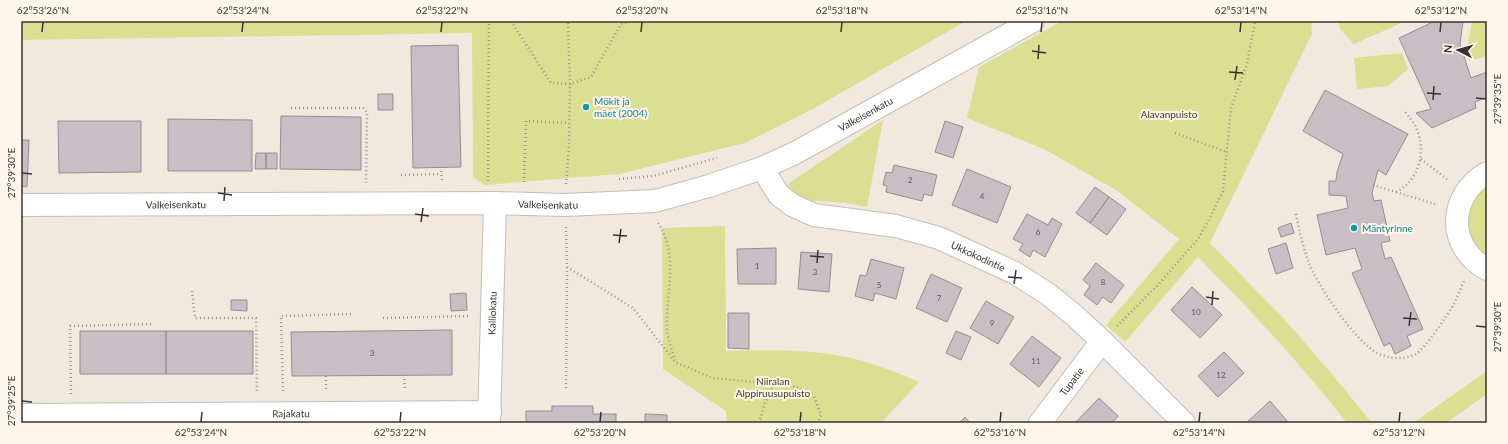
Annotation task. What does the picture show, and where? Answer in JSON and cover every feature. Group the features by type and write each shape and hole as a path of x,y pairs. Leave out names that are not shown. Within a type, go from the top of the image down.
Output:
{"street":[{"name":"Valkeisenkatu","path":"21,205 491,194 565,205 655,201 709,186 762,168 794,153 1033,21"},
{"name":"Ukkokodintie","path":"762,168 779,195 792,205 814,215 896,226 939,238 1015,273 1048,294 1102,341 1184,423"},
{"path":"1480,264 1463,245 1457,228 1461,202 1475,181 1487,173"},
{"name":"Kalliokatu","path":"490,418 491,194"},
{"name":"Tupatie","path":"1040,423 1102,341"},
{"name":"Rajakatu","path":"21,415 133,419 490,418"}],"path":[{"path":"489,21 491,194"},
{"path":"511,21 551,83 570,84 591,77 621,24 631,21"},
{"path":"566,388 567,267 565,205 570,84 568,21"},
{"path":"1102,341 1158,285 1198,239 1223,191 1231,108 1247,64 1255,21"},
{"path":"291,108 364,108 367,112 366,187"},
{"path":"1396,192 1403,189 1414,176 1421,159 1421,143 1416,128 1404,110"},
{"path":"531,184 524,184 526,121 569,123"},
{"path":"1175,133 1227,152"},
{"path":"613,179 653,176 718,158"},
{"path":"1421,159 1461,202"},
{"path":"401,175 441,176 441,167"},
{"path":"559,183 574,182"},
{"path":"1373,185 1396,192 1461,202"},
{"path":"1296,214 1309,262 1318,282 1328,298 1357,334 1376,352 1385,356 1395,358 1417,354 1425,346 1454,305 1480,264"},
{"path":"654,219 665,234 669,246 670,266 666,329 675,362"},
{"path":"567,267 633,308 675,362 712,378 788,385 799,388 814,396 821,415 818,423"},
{"path":"192,290 195,318 256,318 257,394"},
{"path":"283,394 281,316 352,314"},
{"path":"383,318 474,316"},
{"path":"71,395 70,326 153,324"},
{"path":"404,375 405,395"},
{"path":"326,376 326,395"},
{"path":"759,423 765,403 774,384"}],"green space":[{"path":"21,21 966,21 813,109 745,143 619,174 484,185 473,177 472,33 21,40"},
{"name":"Alavanpuisto","path":"1062,21 1311,21 1312,34 1210,243 1284,319 1372,423 1347,423 1275,338 1198,257 1125,342 1106,325 1179,239 1116,190 1044,149 967,118 979,67"},
{"path":"1338,21 1406,21 1354,44 1340,29"},
{"path":"1472,21 1487,21 1487,58 1483,57 1474,60 1468,44"},
{"path":"1402,53 1408,69 1388,86 1357,89 1354,58"},
{"path":"883,120 867,207 846,203 795,199 788,189 789,183"},
{"path":"1487,182 1487,256 1473,244 1467,231 1468,204"},
{"name":"Niiralan Alppiruusupuisto","path":"725,226 726,351 784,350 827,354 851,358 871,364 919,382 881,423 727,423 726,411 663,369 662,228"},
{"path":"1487,371 1487,394 1446,423 1413,423"}],"building":[{"path":"1435,21 1463,21 1460,44 1471,78 1487,72 1487,97 1475,102 1476,108 1432,128 1416,113 1431,109 1399,38"},
{"path":"458,45 461,167 413,168 411,46"},
{"name":"Mäntyrinne","path":"1325,90 1408,134 1386,175 1378,170 1372,193 1374,201 1381,200 1390,241 1381,243 1385,259 1391,257 1423,329 1407,336 1411,346 1395,354 1390,343 1384,346 1352,273 1362,269 1355,248 1326,255 1317,215 1348,208 1346,196 1329,195 1329,181 1336,181 1337,172 1343,154 1303,131"},
{"path":"378,94 393,94 393,110 378,110"},
{"path":"281,116 361,117 361,170 280,169"},
{"path":"168,119 252,120 252,171 168,171"},
{"path":"58,121 141,121 141,172 59,173"},
{"path":"945,121 963,127 953,158 935,152"},
{"path":"21,140 29,140 27,187 21,186"},
{"path":"256,153 266,153 266,169 255,169"},
{"path":"266,153 277,153 277,169 266,169"},
{"path":"894,165 937,175 932,196 924,194 922,201 886,192 887,186 883,185 886,172 892,173"},
{"path":"967,169 1011,187 997,223 952,205"},
{"path":"1095,187 1109,197 1090,223 1076,213"},
{"path":"1109,197 1126,209 1107,235 1090,223"},
{"path":"1027,214 1048,225 1052,218 1062,224 1045,257 1033,250 1030,257 1019,250 1023,244 1013,239"},
{"path":"1291,223 1294,233 1281,237 1278,228"},
{"path":"1286,243 1293,268 1276,274 1268,249"},
{"path":"776,248 776,284 738,284 737,249"},
{"path":"801,252 832,254 829,292 798,289"},
{"path":"871,259 904,268 896,299 875,293 873,301 855,296 860,275 866,276"},
{"path":"1096,263 1124,285 1111,303 1103,297 1097,305 1084,295 1090,286 1083,280"},
{"path":"931,274 962,288 947,322 916,308"},
{"path":"1192,287 1222,315 1200,338 1171,310"},
{"path":"466,293 467,310 451,311 450,294"},
{"path":"231,300 247,300 247,311 231,310"},
{"path":"986,301 1014,317 998,344 970,328"},
{"path":"728,313 749,313 749,349 728,348"},
{"path":"452,330 452,375 292,376 291,332"},
{"path":"80,331 166,331 166,374 80,374"},
{"path":"166,331 253,331 253,374 166,374"},
{"path":"956,331 971,337 961,360 946,353"},
{"path":"1032,336 1061,358 1039,387 1010,364"},
{"path":"1224,352 1244,373 1218,397 1198,376"},
{"path":"1099,398 1118,416 1112,423 1075,423"},
{"path":"1270,401 1288,422 1287,423 1246,423"},
{"path":"552,406 593,406 593,414 616,414 616,423 526,423 526,411 552,411"},
{"path":"645,414 667,415 667,423 645,423"},
{"path":"965,417 970,423 959,423"}],"place":[{"name":"Mökit ja mäet (2004)","path":"586,107"},
{"name":"Mäntyrinne","path":"1354,228"}]}
